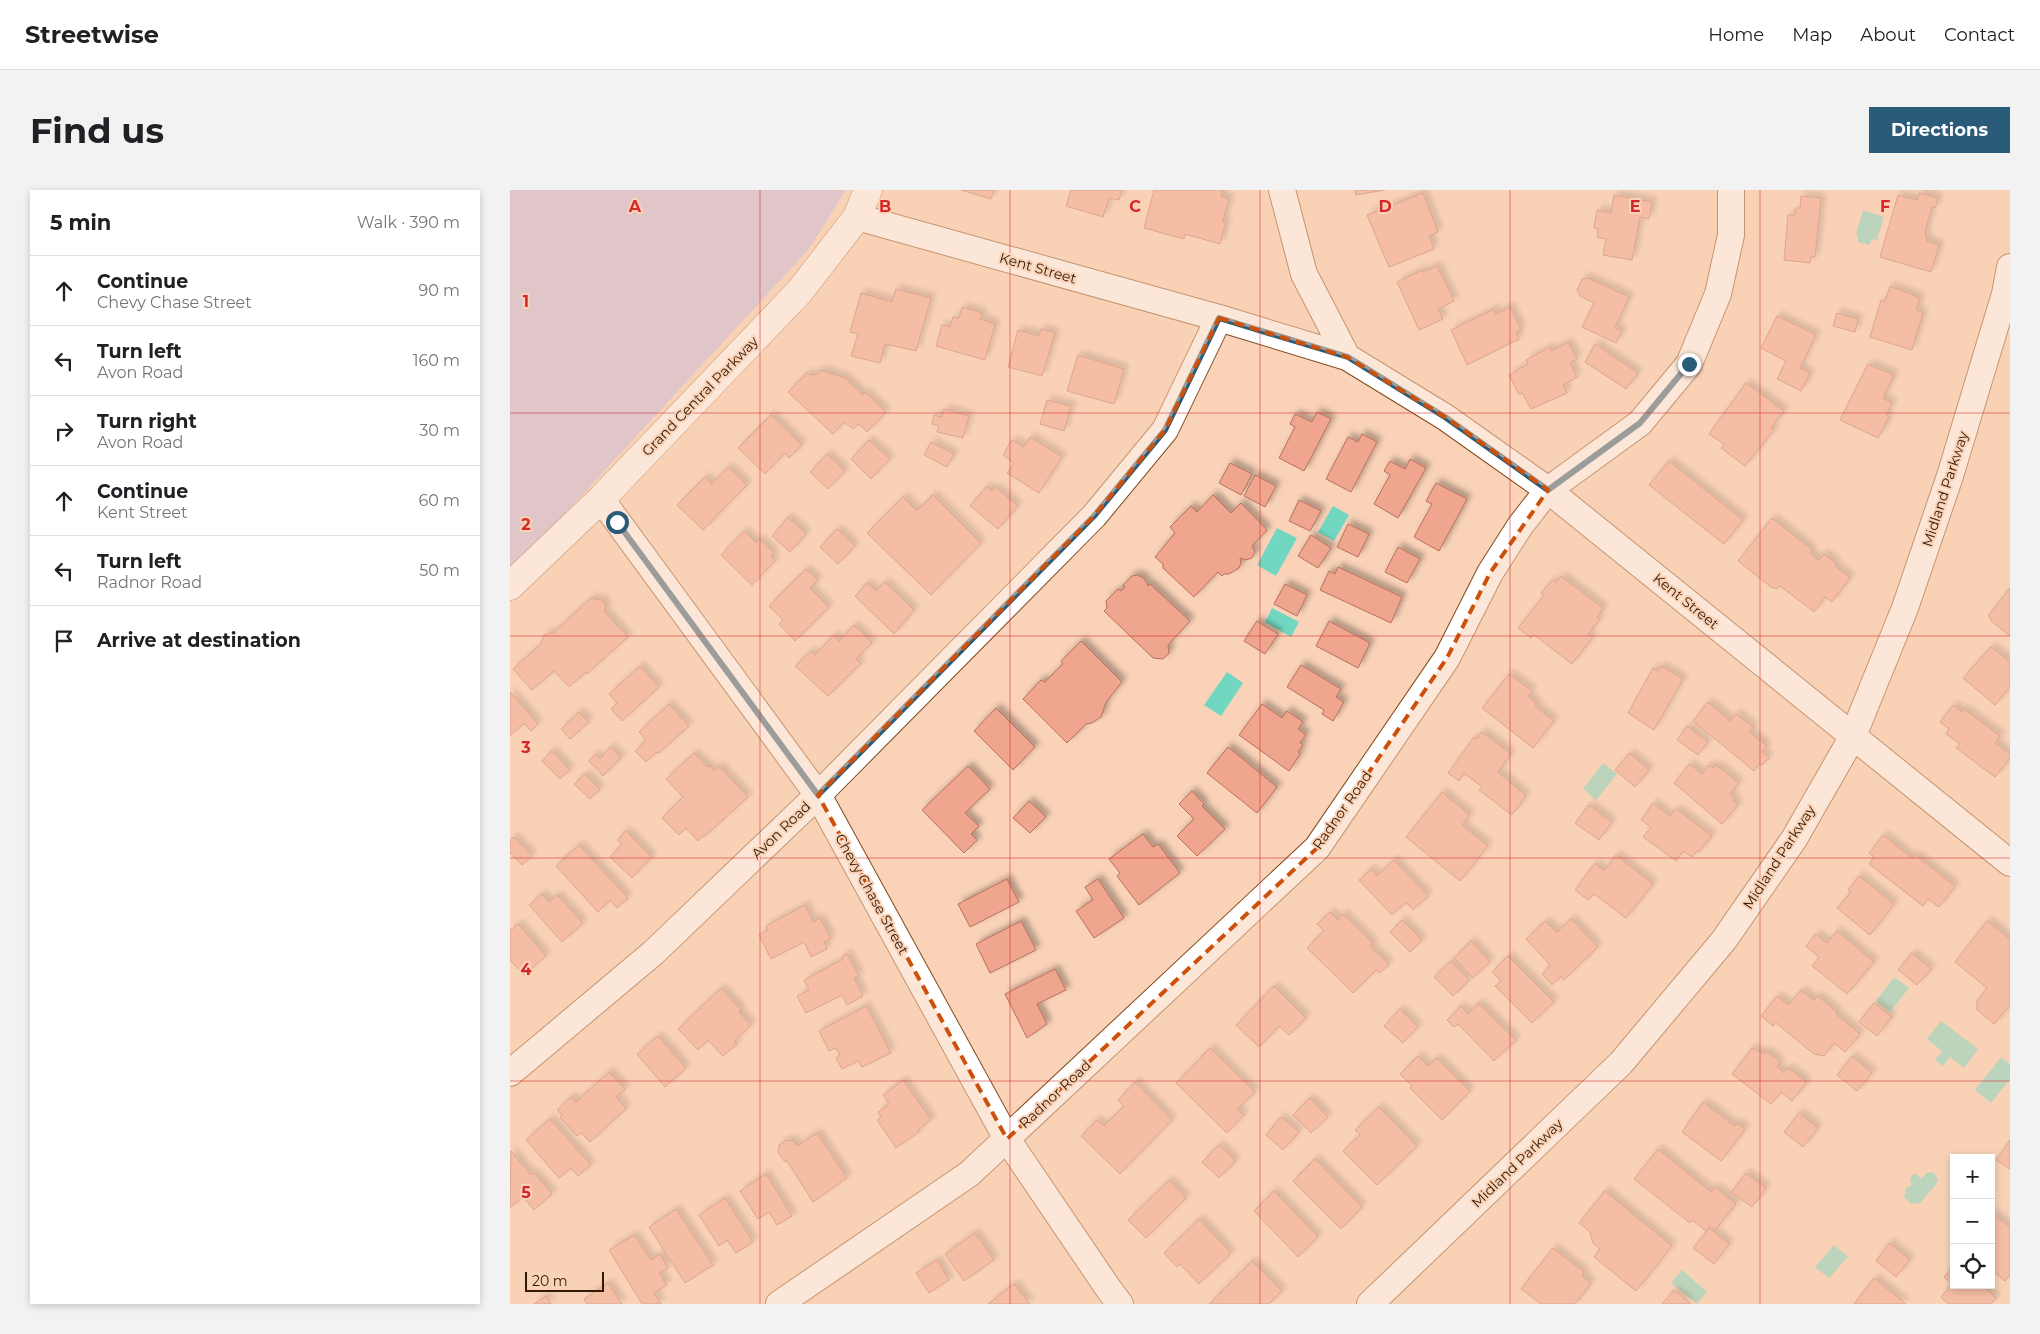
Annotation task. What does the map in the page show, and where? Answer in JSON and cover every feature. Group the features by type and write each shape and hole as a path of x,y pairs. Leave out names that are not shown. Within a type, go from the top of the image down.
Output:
{"main road":[{"name":"Grand Central Parkway","path":"510,586 601,499 800,291 858,217 868,190"}],"street":[{"path":"1282,190 1304,274 1348,357"},
{"name":"Radnor Road","path":"779,1304 969,1174 1317,848 1447,658 1490,573 1520,526 1548,490 1640,423 1689,364 1718,294 1731,235 1731,190"},
{"name":"Kent Street","path":"858,217 1219,318"},
{"name":"Midland Parkway","path":"1370,1304 1621,1063 1724,940 1794,839 1853,736 1904,608 1941,504 2007,288 2010,267"},
{"path":"1219,318 1348,357"},
{"name":"Avon Road","path":"510,1073 653,953 818,795 1094,516 1165,430 1219,318"},
{"name":"Kent Street","path":"1348,357 1445,417 1548,490 2010,863"},
{"name":"Chevy Chase Street","path":"601,499 818,795 1007,1138 1120,1304"}],"highlighted area":[{"path":"1219,318 1347,357 1445,417 1548,490 1490,573 1447,658 1317,848 1007,1139 818,795 1094,516 1165,430"}],"shaded area":[{"path":"510,190 846,190 809,249 510,573"}],"water":[{"path":"1863,210 1884,217 1877,240 1872,239 1869,245 1858,242 1856,233"},
{"path":"1333,506 1349,515 1334,541 1318,532"},
{"path":"1277,528 1297,538 1276,576 1257,565"},
{"path":"1272,608 1299,622 1291,637 1265,622"},
{"path":"1227,672 1243,683 1221,716 1204,705"},
{"path":"1603,763 1617,774 1596,800 1583,789"},
{"path":"1894,977 1909,988 1890,1012 1876,1001"},
{"path":"1941,1021 1978,1049 1964,1068 1950,1057 1943,1066 1935,1060 1942,1051 1927,1039"},
{"path":"2001,1057 2010,1064 2010,1079 1991,1103 1975,1090"},
{"path":"1928,1172 1934,1173 1938,1179 1935,1186 1920,1203 1911,1204 1904,1197 1906,1188 1912,1185 1910,1179 1913,1174 1916,1174 1921,1179"},
{"path":"1834,1245 1848,1257 1829,1278 1815,1267"},
{"path":"1682,1270 1707,1292 1697,1304 1671,1283"}],"building":[{"path":"961,190 994,190 991,199"},
{"path":"1071,190 1122,190 1119,200 1109,198 1103,217 1066,206"},
{"path":"1154,190 1223,190 1221,196 1229,199 1223,221 1226,222 1220,244 1185,234 1184,239 1144,228"},
{"path":"1355,190 1385,190 1356,195"},
{"path":"1423,193 1438,232 1429,236 1434,249 1389,267 1367,215"},
{"path":"1919,193 1938,198 1935,208 1932,207 1925,232 1927,241 1939,245 1931,272 1880,257 1898,195 1917,200"},
{"path":"1614,195 1652,202 1649,219 1640,217 1632,260 1603,255 1606,239 1597,237 1598,229 1594,228 1597,210 1611,213"},
{"path":"1801,196 1821,198 1815,257 1811,257 1810,263 1784,260 1788,215 1795,215 1796,208 1800,208"},
{"path":"1437,266 1454,301 1438,309 1443,319 1419,330 1397,282 1422,270 1423,272"},
{"path":"1588,278 1629,297 1615,328 1622,331 1616,343 1582,327 1594,303 1580,296 1577,290 1582,279"},
{"path":"1890,286 1920,298 1916,310 1923,313 1912,350 1870,337 1881,300 1885,302"},
{"path":"896,289 931,298 916,351 885,344 880,363 851,356 858,334 850,332 861,293 892,302"},
{"path":"962,307 982,313 980,319 995,324 985,360 936,346 942,325 950,327 953,317 959,318"},
{"path":"1510,307 1521,329 1516,332 1519,339 1467,365 1451,330 1494,309 1496,314"},
{"path":"1837,313 1858,319 1855,332 1833,326"},
{"path":"1777,316 1816,335 1800,368 1810,373 1801,391 1777,379 1786,361 1761,348"},
{"path":"1041,329 1055,333 1042,376 1008,367 1018,330 1039,336"},
{"path":"1568,342 1577,359 1570,363 1577,377 1563,385 1567,393 1531,409 1522,393 1519,395 1509,375 1528,364 1526,360 1550,347 1552,351"},
{"path":"1595,344 1638,373 1626,389 1585,362"},
{"path":"1078,355 1124,369 1114,404 1067,391"},
{"path":"1868,364 1894,375 1883,398 1892,403 1886,415 1889,417 1878,438 1840,420"},
{"path":"821,370 845,378 863,395 865,392 886,412 867,432 859,424 853,429 844,422 833,434 788,392 807,373 810,375 818,374"},
{"path":"1746,383 1784,411 1771,428 1774,430 1745,466 1721,448 1724,444 1709,434"},
{"path":"1047,400 1071,406 1064,431 1040,424"},
{"path":"944,409 969,416 963,438 937,432 939,426 932,424 934,415 942,417"},
{"path":"1317,412 1331,419 1304,471 1279,458 1295,427 1290,424 1295,414 1312,422"},
{"path":"771,415 802,445 789,458 785,453 765,474 738,448"},
{"path":"1362,434 1377,442 1351,492 1326,479 1348,437 1358,442"},
{"path":"1030,437 1062,457 1039,493 1007,473 1014,463 1003,455 1012,440 1024,447"},
{"path":"869,440 890,459 871,479 851,459"},
{"path":"931,442 954,454 947,467 924,455"},
{"path":"827,454 845,471 828,489 810,472"},
{"path":"1410,459 1426,468 1398,518 1374,504 1390,475 1384,471 1390,461 1405,469"},
{"path":"1669,461 1743,520 1724,544 1649,485"},
{"path":"1230,463 1252,474 1241,495 1219,483"},
{"path":"728,467 747,485 703,530 677,505 705,477 712,484"},
{"path":"1255,475 1276,486 1265,507 1244,496"},
{"path":"1436,483 1467,499 1439,551 1414,537 1432,504 1426,501"},
{"path":"987,486 992,491 995,487 1018,506 998,529 970,506"},
{"path":"933,495 981,543 931,595 867,533 903,497 917,511"},
{"path":"1213,495 1231,513 1241,503 1267,530 1252,546 1255,552 1252,558 1246,560 1240,558 1239,568 1229,574 1222,576 1218,572 1194,597 1163,568 1163,564 1155,557 1175,533 1170,527 1191,506 1197,512"},
{"path":"1299,500 1321,511 1310,531 1289,521"},
{"path":"788,517 806,534 790,552 772,536"},
{"path":"1772,518 1812,550 1810,553 1819,560 1824,554 1836,563 1835,566 1850,578 1832,602 1825,597 1814,612 1780,586 1777,589 1771,587 1738,561"},
{"path":"1348,524 1369,534 1358,557 1337,547"},
{"path":"837,529 855,546 838,564 820,547"},
{"path":"744,531 756,543 759,539 774,553 771,556 775,561 752,585 721,555"},
{"path":"1311,535 1331,548 1318,568 1298,556"},
{"path":"1398,547 1420,559 1407,583 1385,572"},
{"path":"1338,567 1402,597 1391,623 1320,590 1329,571 1335,574"},
{"path":"806,569 818,580 810,588 829,607 795,641 779,624 783,620 769,606"},
{"path":"1137,575 1144,578 1148,586 1150,584 1190,621 1168,645 1169,653 1163,659 1153,658 1104,611 1107,608 1106,601 1118,589 1121,591 1125,587 1123,585 1132,576"},
{"path":"1561,576 1603,608 1597,617 1600,619 1588,634 1593,637 1572,664 1534,635 1531,638 1518,628 1544,595 1541,593 1552,580 1556,583"},
{"path":"885,582 914,610 894,634 855,596 867,583 876,591"},
{"path":"1285,584 1307,595 1297,616 1274,604"},
{"path":"2010,588 2010,636 1990,620 1991,618 1988,616"},
{"path":"592,597 595,600 600,599 605,603 606,609 604,611 628,637 587,674 586,672 569,687 554,671 532,690 513,669 541,644 544,635 554,632"},
{"path":"1257,621 1278,634 1265,654 1244,641"},
{"path":"1329,621 1370,643 1358,668 1316,646"},
{"path":"854,625 872,643 856,659 861,663 828,696 795,666 811,651 815,655 834,635 839,641"},
{"path":"1081,641 1122,682 1106,702 1101,717 1092,723 1086,724 1067,743 1023,699 1041,680 1045,682 1063,664 1061,661"},
{"path":"1991,647 2010,662 2010,687 1995,705 1963,678"},
{"path":"1301,665 1341,689 1336,697 1344,702 1333,721 1322,714 1324,710 1287,687"},
{"path":"640,666 659,687 622,721 611,709 617,703 609,694"},
{"path":"1661,666 1683,679 1654,730 1628,713 1653,668 1658,671"},
{"path":"1509,674 1532,691 1528,696 1537,704 1535,706 1554,721 1533,748 1482,708"},
{"path":"510,692 538,724 531,731 524,723 510,736"},
{"path":"1708,702 1730,721 1736,714 1753,727 1749,732 1767,746 1762,752 1769,758 1762,765 1760,763 1754,771 1693,721"},
{"path":"669,704 689,726 646,762 635,751 646,740 639,732"},
{"path":"1262,704 1282,718 1287,711 1303,722 1298,729 1306,735 1300,743 1303,745 1298,752 1300,754 1289,771 1239,735"},
{"path":"1953,705 1962,712 1964,709 2000,736 1995,743 2010,754 2010,758 1995,777 1956,748 1960,744 1946,734 1949,729 1940,722"},
{"path":"996,708 1035,747 1013,770 974,731"},
{"path":"579,712 589,722 570,739 561,729"},
{"path":"1687,726 1708,742 1698,755 1677,740"},
{"path":"1482,732 1511,754 1498,772 1526,796 1512,815 1479,790 1482,787 1464,773 1459,781 1448,773 1474,737 1477,739"},
{"path":"610,747 621,758 603,776 589,761 595,754 600,759"},
{"path":"1228,747 1277,787 1257,813 1207,773"},
{"path":"552,751 570,770 560,779 542,761"},
{"path":"694,753 707,767 708,765 714,771 719,766 748,797 698,841 686,828 679,835 662,818 683,797 666,779"},
{"path":"1630,753 1649,770 1635,787 1615,770"},
{"path":"1690,764 1702,774 1709,765 1713,768 1716,765 1739,783 1730,794 1735,798 1733,801 1738,805 1722,824 1674,783"},
{"path":"968,766 990,789 965,813 979,826 971,834 977,840 964,853 922,810"},
{"path":"585,774 600,789 590,799 574,784"},
{"path":"1192,791 1204,804 1202,806 1225,829 1197,856 1177,836 1194,819 1179,804"},
{"path":"1442,792 1470,815 1462,825 1488,846 1460,881 1406,837"},
{"path":"1029,801 1046,817 1030,833 1013,818"},
{"path":"1653,803 1670,816 1676,809 1712,836 1699,852 1697,851 1692,857 1683,851 1676,861 1643,837 1651,827 1641,820"},
{"path":"1589,805 1612,822 1599,840 1575,823"},
{"path":"626,831 652,857 632,878 610,857 622,844 617,840"},
{"path":"1143,834 1153,847 1158,844 1180,873 1139,905 1117,876 1120,873 1109,859"},
{"path":"1883,835 1912,858 1915,855 1955,886 1939,907 1928,899 1923,906 1869,864 1874,857 1869,853"},
{"path":"514,837 532,856 522,865 510,853 510,841"},
{"path":"579,845 628,898 617,908 610,900 598,912 556,866"},
{"path":"1616,855 1653,884 1626,918 1594,894 1588,900 1575,890 1595,863 1604,871"},
{"path":"1394,860 1428,896 1413,910 1406,902 1392,915 1359,880 1371,869 1377,876"},
{"path":"1859,876 1894,904 1870,935 1837,908 1851,892 1848,890"},
{"path":"1007,879 1019,902 970,927 958,904"},
{"path":"1098,879 1124,918 1094,938 1076,911 1093,900 1085,887"},
{"path":"542,894 549,902 557,895 583,923 562,942 529,905"},
{"path":"805,905 813,922 820,918 831,939 824,942 827,949 811,957 804,942 771,959 759,935 768,930 766,926"},
{"path":"1330,912 1338,920 1343,914 1373,943 1370,946 1389,964 1380,973 1376,970 1353,993 1307,948 1324,931 1317,924"},
{"path":"1571,919 1598,947 1564,980 1561,976 1552,985 1542,974 1550,965 1526,939 1545,921 1557,932"},
{"path":"1402,920 1422,940 1410,952 1390,932"},
{"path":"1021,921 1036,950 990,973 976,944"},
{"path":"1987,921 2010,939 2010,1005 1994,1024 1977,1010 1977,1001 1987,988 1955,962"},
{"path":"518,924 546,956 524,975 510,960 510,929"},
{"path":"1837,931 1874,962 1847,994 1812,966 1819,957 1806,946 1816,934 1827,943"},
{"path":"1471,941 1490,962 1473,978 1454,958"},
{"path":"1912,953 1931,969 1917,985 1898,970"},
{"path":"847,954 859,976 854,978 863,996 847,1005 842,995 806,1013 797,996 809,990 804,980 843,959 842,956"},
{"path":"1508,956 1554,1002 1532,1023 1495,986 1501,981 1492,972"},
{"path":"1451,961 1469,980 1453,996 1434,977"},
{"path":"1055,969 1066,990 1037,1004 1047,1024 1027,1038 1005,994"},
{"path":"1274,986 1306,1018 1289,1035 1279,1026 1259,1047 1236,1025"},
{"path":"721,988 741,1010 739,1012 751,1025 734,1041 737,1044 723,1056 708,1040 698,1050 678,1029"},
{"path":"1801,990 1814,1000 1818,996 1860,1034 1845,1052 1834,1043 1824,1056 1814,1054 1776,1023 1773,1026 1761,1016 1777,996 1788,1005"},
{"path":"1478,1003 1516,1040 1494,1061 1458,1024 1454,1027 1447,1020 1461,1006 1468,1014"},
{"path":"1874,1003 1892,1017 1877,1036 1859,1022"},
{"path":"866,1006 891,1053 862,1067 858,1061 842,1069 836,1058 840,1055 836,1048 829,1051 819,1031"},
{"path":"1400,1009 1418,1027 1403,1043 1384,1026"},
{"path":"658,1036 686,1068 665,1087 637,1054"},
{"path":"1210,1048 1255,1092 1237,1109 1244,1115 1227,1133 1176,1083"},
{"path":"1752,1048 1764,1054 1766,1051 1780,1062 1777,1067 1784,1073 1788,1068 1807,1082 1792,1101 1781,1092 1771,1104 1732,1074"},
{"path":"1418,1056 1428,1066 1437,1058 1470,1091 1442,1120 1410,1088 1412,1086 1400,1074"},
{"path":"1852,1056 1872,1073 1857,1091 1837,1075"},
{"path":"609,1072 625,1089 616,1097 626,1109 590,1142 581,1133 577,1136 560,1117 562,1115 557,1110 571,1097 576,1102"},
{"path":"903,1080 931,1120 918,1130 919,1132 896,1148 877,1120 881,1117 878,1112 889,1104 883,1095"},
{"path":"1135,1082 1172,1120 1120,1174 1081,1136 1097,1120 1104,1126 1124,1106 1118,1100"},
{"path":"1310,1098 1328,1117 1311,1133 1293,1115"},
{"path":"1703,1102 1735,1126 1737,1123 1745,1129 1721,1161 1682,1132"},
{"path":"1379,1107 1417,1146 1377,1185 1343,1151 1360,1135 1355,1130"},
{"path":"1799,1113 1818,1128 1803,1147 1784,1132"},
{"path":"1281,1117 1299,1132 1283,1150 1266,1135"},
{"path":"550,1119 591,1165 578,1176 571,1168 559,1178 526,1140"},
{"path":"817,1133 847,1178 813,1202 787,1161 784,1161 778,1152 779,1145 787,1140 794,1141 797,1146"},
{"path":"2010,1140 2010,1169 1996,1160"},
{"path":"1219,1145 1236,1161 1219,1178 1202,1162"},
{"path":"1658,1149 1711,1192 1715,1187 1736,1204 1715,1230 1710,1226 1706,1231 1692,1220 1690,1223 1634,1179"},
{"path":"511,1151 531,1175 534,1173 552,1194 534,1210 523,1197 510,1208"},
{"path":"1315,1159 1362,1207 1341,1229 1293,1181"},
{"path":"1746,1173 1766,1188 1752,1207 1731,1192"},
{"path":"766,1174 792,1216 777,1225 769,1212 758,1219 740,1191"},
{"path":"1169,1180 1186,1198 1146,1238 1128,1220"},
{"path":"1274,1191 1318,1237 1298,1257 1254,1211"},
{"path":"1605,1191 1672,1246 1636,1291 1594,1257 1600,1249 1593,1243 1590,1232 1579,1223"},
{"path":"725,1198 753,1242 736,1253 727,1240 719,1246 699,1215"},
{"path":"676,1209 713,1265 685,1283 649,1227"},
{"path":"1995,1215 2010,1227 2010,1275 2005,1281 1995,1273"},
{"path":"1199,1219 1231,1253 1199,1284 1180,1264 1177,1267 1164,1253"},
{"path":"1709,1228 1729,1244 1714,1264 1693,1248"},
{"path":"975,1233 994,1260 964,1281 945,1254"},
{"path":"634,1235 651,1260 660,1254 668,1268 659,1273 667,1285 654,1293 661,1304 642,1304 609,1250"},
{"path":"1889,1243 1910,1260 1896,1277 1876,1261"},
{"path":"1553,1248 1584,1272 1582,1276 1591,1283 1575,1304 1541,1304 1521,1289"},
{"path":"937,1260 949,1280 929,1293 916,1273"},
{"path":"1252,1261 1282,1291 1269,1304 1209,1304"},
{"path":"1950,1270 1950,1282 1944,1277"},
{"path":"1874,1278 1906,1304 1854,1304"},
{"path":"608,1283 622,1304 587,1304 584,1299"},
{"path":"1014,1284 1030,1304 988,1304"},
{"path":"1950,1286 1950,1289 1986,1289 1996,1298 1991,1304 1948,1304 1941,1297"},
{"path":"1674,1290 1691,1304 1662,1304"},
{"path":"546,1296 551,1304 534,1304"}],"route":[{"path":"617,522 818,795 1094,516 1165,430 1219,318 1348,357 1445,417 1548,490 1640,423 1689,364"}]}
